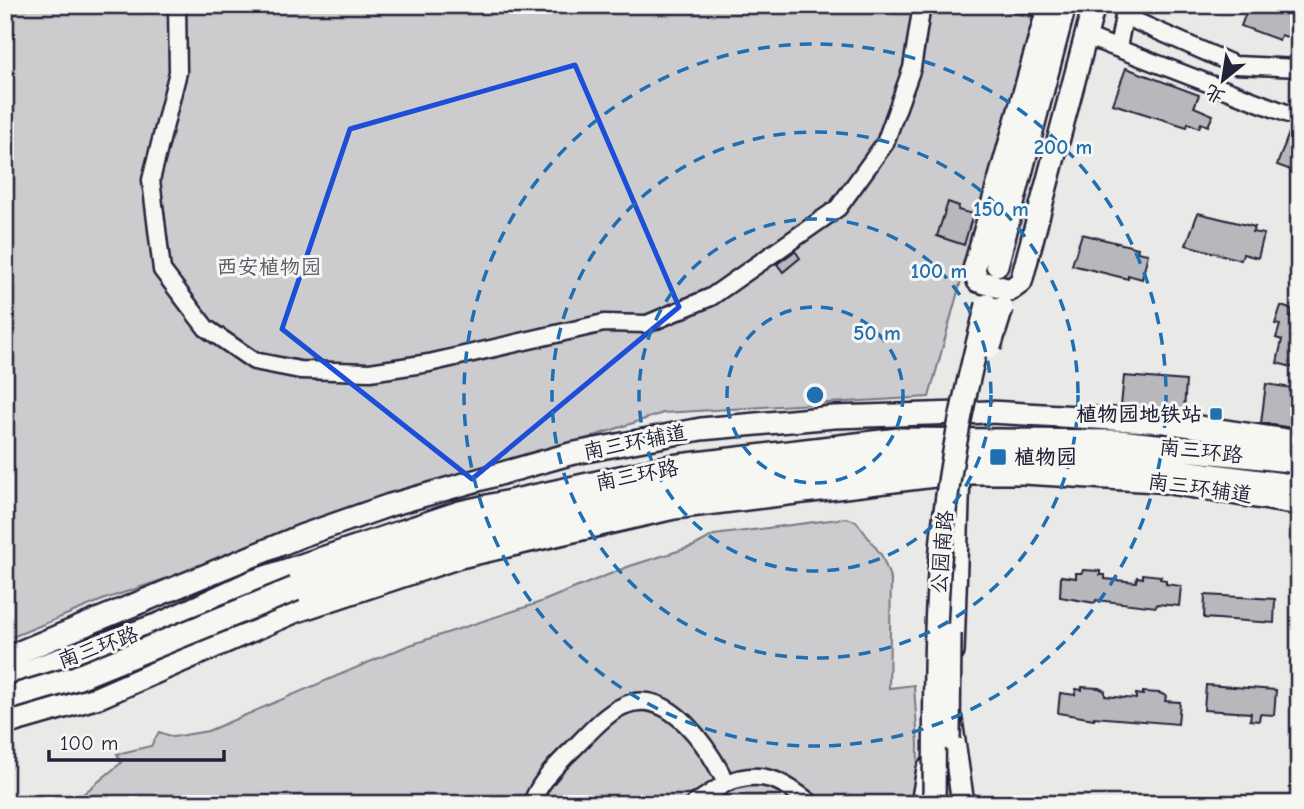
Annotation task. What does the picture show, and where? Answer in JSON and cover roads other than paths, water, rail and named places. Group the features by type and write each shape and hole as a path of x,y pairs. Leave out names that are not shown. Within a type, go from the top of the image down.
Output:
{"highway":[{"name":"南三环路","path":"5,680 162,624 251,583 473,510 671,467 886,442 1119,442 1299,461"},
{"name":"南三环路","path":"5,699 76,678 295,589 460,536 669,489 899,459 1107,462 1299,487"}],"main road":[{"path":"1049,5 974,270 978,281 1010,290 1021,282 1094,5"},
{"path":"1065,5 1004,267 1080,5"},
{"name":"公园南路","path":"934,804 934,671 942,538 956,431 994,306 958,497 952,564 948,804"},
{"name":"南三环辅道","path":"5,658 301,536 390,505 570,454 701,429 834,417 990,412 1152,421 1299,442"},
{"path":"922,804 930,758 928,680 952,473"},
{"path":"952,473 951,733 963,804"},
{"name":"南三环辅道","path":"5,724 99,697 294,612 460,557 674,508 952,473 1063,474 1157,481 1299,504"}],"street":[{"path":"177,5 178,72 151,180 162,270 206,328 254,361 300,370 370,372 429,363 604,323 647,324 711,297 734,282 838,208 885,143 912,68 922,5"},
{"path":"1118,48 1124,16 1235,65 1299,68"},
{"path":"1085,36 1299,118"},
{"path":"532,804 534,796 586,736 623,706 637,702 679,716 709,750 726,783"},
{"path":"694,804 726,783 746,775 761,776 780,783 812,804"}],"tunnel":[{"path":"1002,306 1011,269"}],"place":[{"name":"植物园地铁站","path":"1216,414"},
{"name":"植物园","path":"998,457"}],"park label":[{"name":"西安植物园","path":"269,267"}]}
